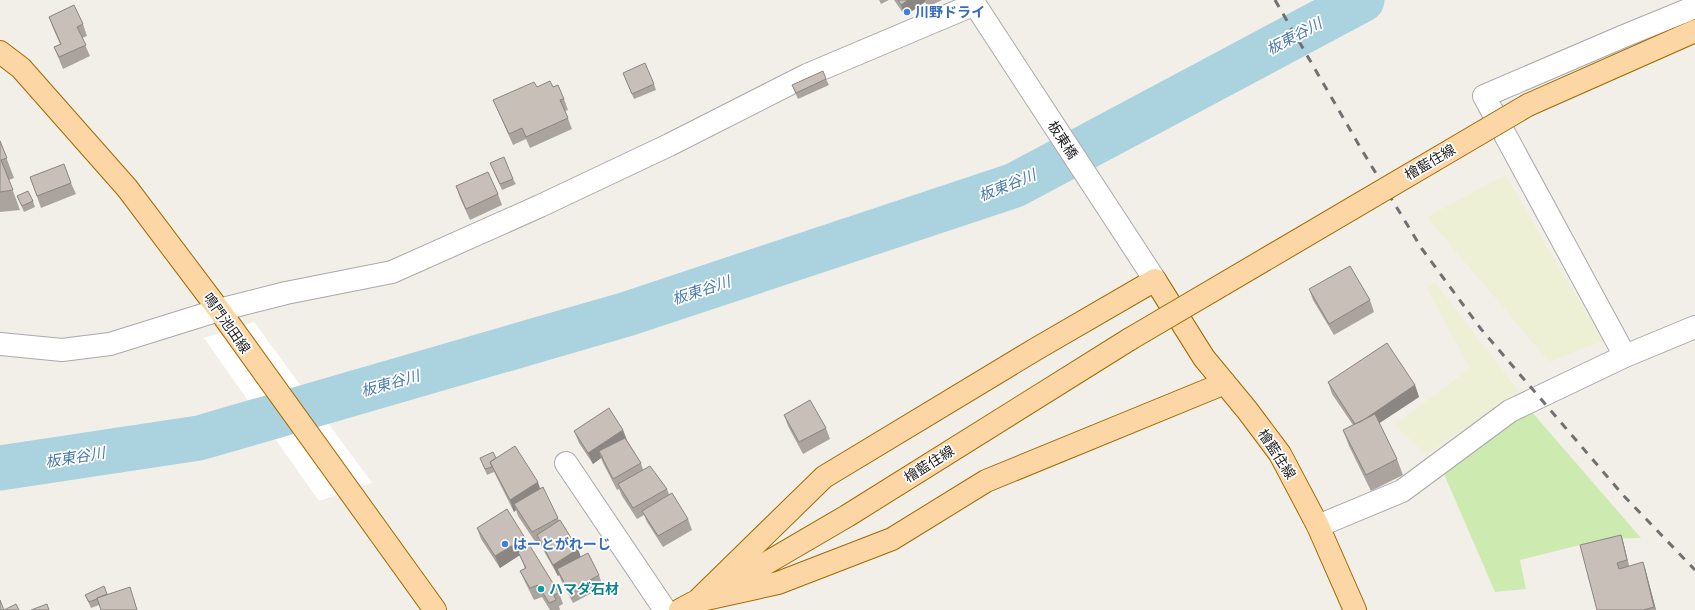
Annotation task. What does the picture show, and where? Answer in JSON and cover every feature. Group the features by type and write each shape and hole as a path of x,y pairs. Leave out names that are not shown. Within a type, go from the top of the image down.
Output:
{"main road":[{"name":"檜藍住線","path":"688,605 758,568 847,516 1130,339 1528,105 1695,31"},
{"name":"鳴門池田線","path":"0,52 20,68 127,188 219,310 231,329 435,610"},
{"name":"檜藍住線","path":"1155,280 1204,358 1280,454 1318,526 1355,610"},
{"path":"688,605 824,477 1036,349 1155,280"},
{"path":"688,605 778,583 892,539 986,481 1225,383"}],"street":[{"path":"1625,356 1484,96 1695,7"},
{"path":"0,344 62,350 110,344 219,310 286,293 392,272 605,176 806,75 977,8"},
{"name":"板東橋","path":"977,8 1155,280"},
{"path":"1318,526 1402,491 1510,411 1625,356 1695,327"},
{"path":"566,463 665,610"}],"green space":[{"path":"1505,175 1603,341 1549,362 1427,217"},
{"path":"1435,282 1519,392 1426,455 1395,425 1470,368 1427,289"},
{"path":"1531,411 1641,538 1604,539 1520,560 1526,589 1495,592 1441,467"}],"pier":[{"path":"254,322 372,483 319,501 204,338"}],"building":[{"path":"898,0 908,0 901,5"},
{"path":"74,5 83,24 77,27 86,45 59,57 54,47 61,44 49,17"},
{"path":"645,63 654,84 632,94 623,73"},
{"path":"823,71 826,79 796,93 792,85"},
{"path":"550,81 553,87 558,85 564,99 560,100 568,118 526,137 522,128 509,134 493,100 534,82 537,87"},
{"path":"0,141 7,158 1,160 13,190 0,192"},
{"path":"504,157 513,179 500,184 490,163"},
{"path":"64,164 71,183 37,196 30,177"},
{"path":"488,172 498,194 466,209 456,186"},
{"path":"28,191 33,201 22,206 17,196"},
{"path":"1350,266 1370,300 1329,324 1309,289"},
{"path":"1387,343 1415,385 1362,421 1355,424 1328,382"},
{"path":"810,400 826,428 799,442 784,415"},
{"path":"609,408 623,430 588,453 574,431"},
{"path":"1375,414 1397,459 1366,475 1343,430"},
{"path":"625,438 641,463 613,479 599,451"},
{"path":"515,446 538,482 510,500 490,462"},
{"path":"493,452 496,458 490,462 492,467 485,469 480,458"},
{"path":"650,466 667,489 633,508 618,484"},
{"path":"543,487 558,518 532,532 514,504"},
{"path":"672,493 688,519 658,536 642,511"},
{"name":"はーとがれーじ","path":"507,509 525,538 495,556 477,528"},
{"path":"560,520 578,549 553,565 537,535"},
{"path":"1621,535 1627,560 1617,563 1619,569 1643,562 1654,607 1643,610 1597,610 1580,545"},
{"name":"ハマダ石材","path":"530,546 559,593 554,595 556,600 549,603 538,585 530,588 520,571 526,568 518,552"},
{"path":"588,553 599,575 569,592 557,569"},
{"path":"104,586 107,594 89,602 85,595"},
{"path":"130,587 137,610 101,610 97,598"},
{"path":"0,600 4,610 0,610"},
{"path":"16,604 19,610 4,610"},
{"path":"47,604 49,610 31,610"}],"waterway":[{"name":"板東谷川","path":"0,468 199,438 627,314 1015,185 1362,0"}],"railway":[{"path":"1275,0 1363,152 1422,249 1481,329 1623,495 1695,570"}],"place":[{"name":"川野ドライ","path":"907,12"},
{"name":"はーとがれーじ","path":"505,544"},
{"name":"ハマダ石材","path":"541,589"}]}
